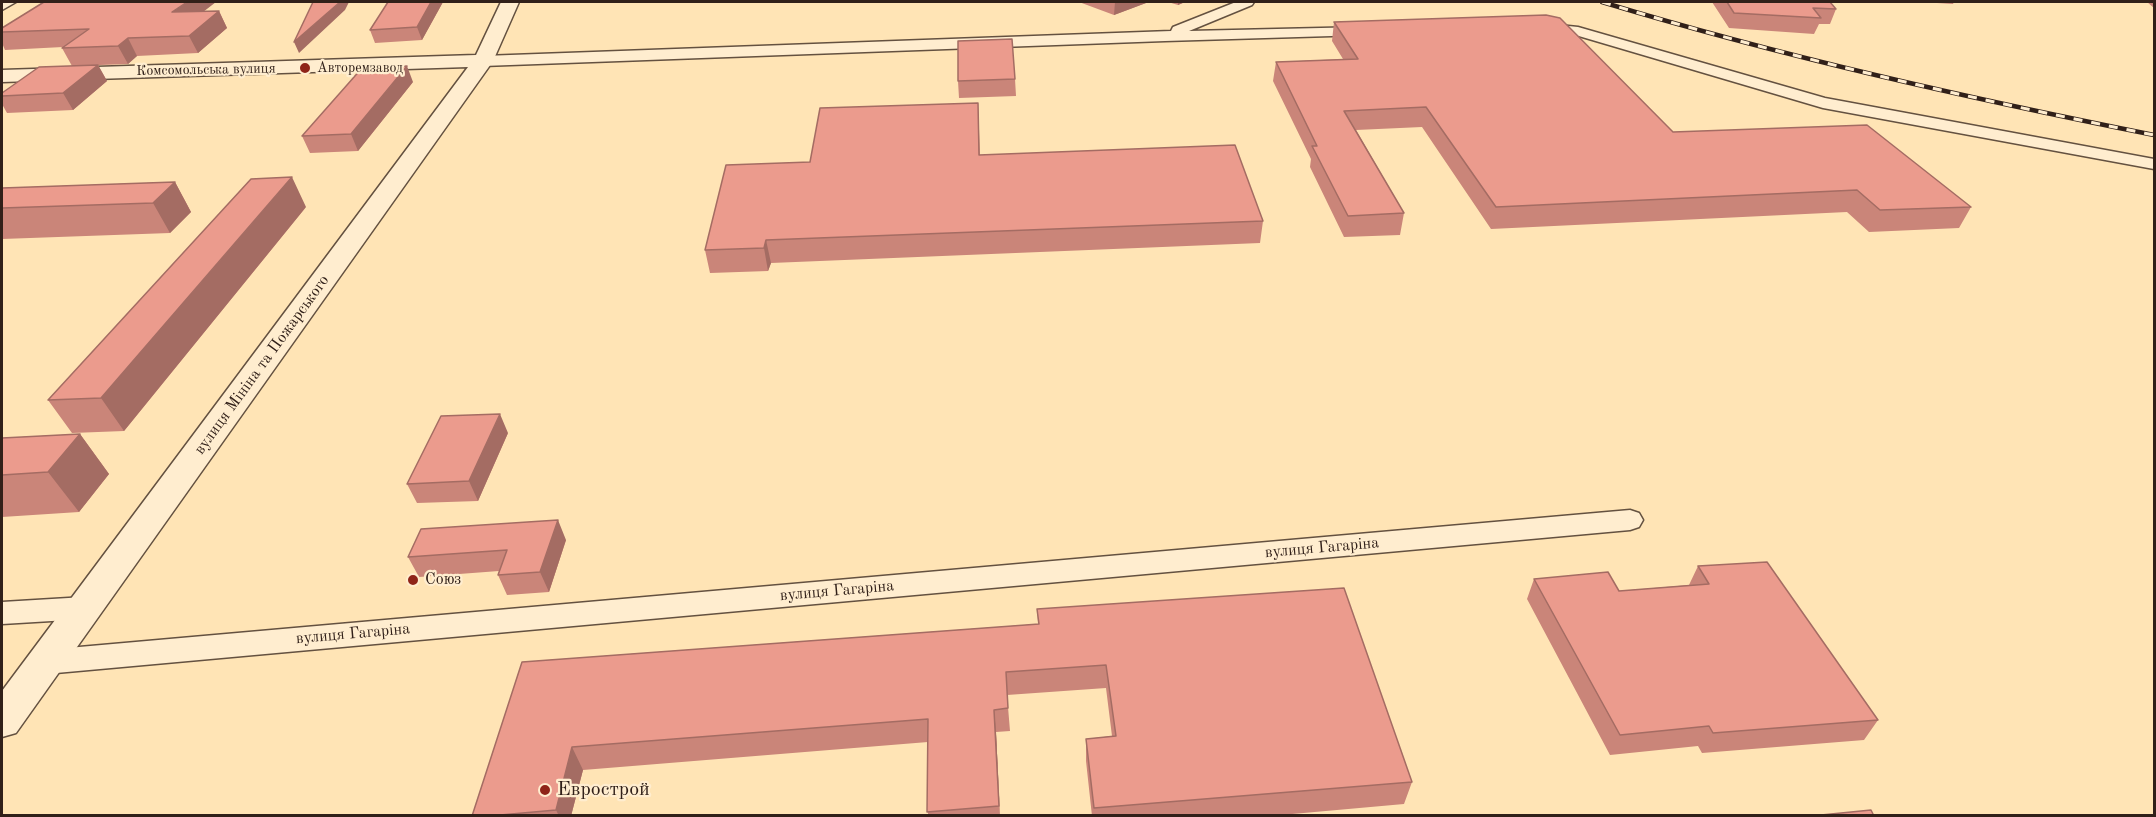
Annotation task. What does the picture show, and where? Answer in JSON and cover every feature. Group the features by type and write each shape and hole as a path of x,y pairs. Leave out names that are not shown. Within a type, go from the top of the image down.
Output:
{"street":[{"path":"2,6 9,2"},
{"name":"вулиця Мініна та Пожарського","path":"2,721 483,61 510,2"},
{"path":"1165,36 1247,2"},
{"path":"1529,27 1573,30 1823,103 2154,164"},
{"path":"483,61 1165,36 1386,31"},
{"name":"Комсомольська вулиця","path":"2,75 483,61"},
{"name":"вулиця Гагаріна","path":"45,662 1630,520"},
{"path":"2,613 85,608"}],"building":[{"path":"44,2 187,2 172,12 219,11 189,36 128,38 118,46 62,48 89,29 2,32 2,28"},
{"path":"313,2 340,2 294,42"},
{"path":"388,2 431,2 417,27 370,30"},
{"path":"1727,2 1830,2 1836,9 1813,8 1821,18 1734,13"},
{"path":"1546,15 1560,18 1673,132 1867,125 1971,207 1880,210 1857,190 1496,207 1426,107 1344,111 1404,213 1348,216 1312,146 1317,146 1276,62 1358,59 1334,22"},
{"path":"1012,39 1015,79 958,81 958,41"},
{"path":"98,65 63,93 2,96 2,93 39,67"},
{"path":"407,66 351,134 302,136 362,68"},
{"path":"978,103 979,155 1235,145 1263,221 766,240 764,248 705,250 726,165 810,162 820,108"},
{"path":"292,177 101,398 48,400 251,179"},
{"path":"175,182 153,203 2,208 2,188"},
{"path":"500,414 469,481 407,484 441,416"},
{"path":"80,434 48,472 2,475 2,438"},
{"path":"558,520 540,572 498,575 507,550 408,557 421,529"},
{"path":"1767,562 1878,720 1713,733 1709,726 1620,735 1534,579 1608,572 1619,591 1709,584 1698,566"},
{"path":"1344,588 1412,782 1094,808 1086,739 1116,736 1106,665 1006,672 1008,708 994,710 999,806 927,812 928,719 572,747 556,810 472,816 522,662 1039,624 1037,609"},
{"path":"1871,810 1874,816 1811,816"}],"railway":[{"path":"1602,2 1739,41 1876,75 2154,135"}],"place":[{"name":"Авторемзавод","path":"305,68"},
{"name":"Союз","path":"413,580"},
{"name":"Еврострой","path":"545,790"}]}
